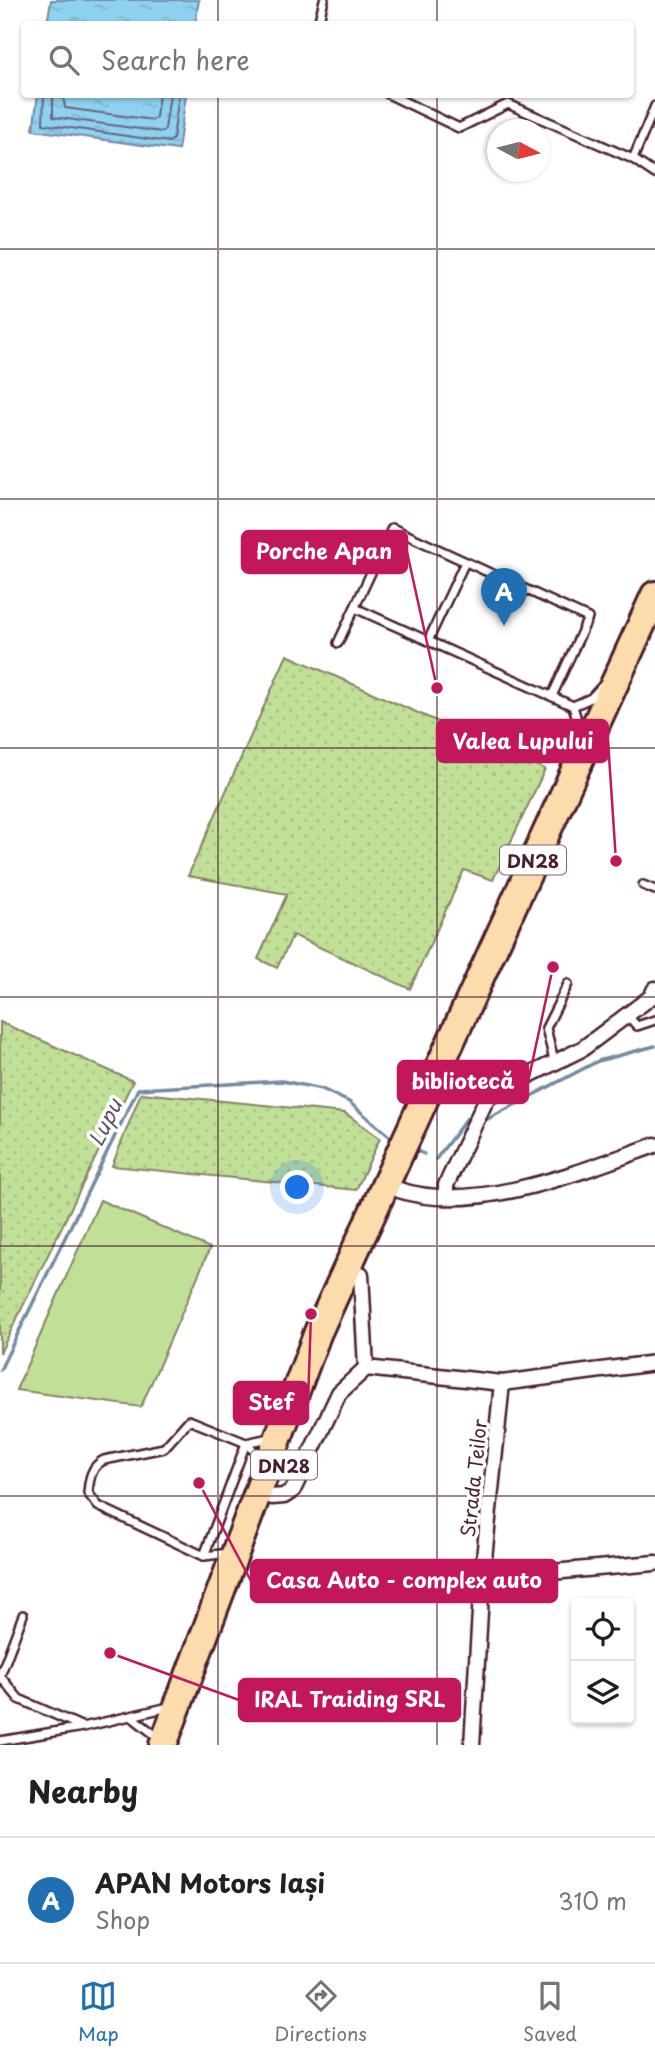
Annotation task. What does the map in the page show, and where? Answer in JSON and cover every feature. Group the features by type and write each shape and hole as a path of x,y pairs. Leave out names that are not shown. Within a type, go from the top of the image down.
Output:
{"highway":[{"name":"DN28","path":"165,1744 219,1573 236,1550 318,1332 406,1157 572,775 655,595"},
{"name":"DN28","path":"419,1127 655,634"},
{"name":"DN28","path":"165,1744 272,1497 328,1350 399,1191 406,1157"}],"street":[{"path":"446,1197 446,1185 477,1113 486,1100 497,1091 555,1065 651,997 655,989"},
{"path":"399,1191 446,1197 539,1185 655,1145"},
{"path":"361,1274 366,1368"},
{"path":"272,1497 284,1496 293,1490 339,1393 366,1368 502,1383 655,1363"},
{"name":"Strada Teilor","path":"472,1745 482,1578 502,1383"},
{"path":"482,1578 655,1563"}],"lane":[{"path":"319,21 324,0"},
{"path":"396,98 459,128 508,103 633,159 655,174"},
{"path":"633,159 655,106"},
{"path":"338,643 392,528 588,618 551,696"},
{"path":"428,641 465,562"},
{"path":"355,608 573,706 592,698 625,663"},
{"path":"572,775 579,727 573,706"},
{"path":"643,885 655,890"},
{"path":"555,1065 546,1028 568,984"},
{"path":"627,1015 637,1026 655,1020"},
{"path":"236,1550 215,1557 204,1556 97,1506 88,1493 92,1472 96,1463 104,1460 164,1448 189,1420 246,1443 267,1466"},
{"path":"246,1443 269,1438 280,1431"},
{"path":"204,1556 246,1443"},
{"path":"204,1556 219,1573"},
{"path":"23,1615 0,1676 19,1699 83,1727"},
{"path":"0,1741 132,1717 178,1704"},
{"path":"132,1717 165,1744"}],"green space":[{"path":"287,655 545,769 493,880 464,870 410,989 293,935 277,968 258,959 287,894 188,876"},
{"path":"0,1022 133,1081 0,1353"},
{"path":"141,1093 345,1113 380,1138 356,1190 112,1166"},
{"path":"100,1200 210,1248 141,1407 16,1390"}],"water":[{"path":"51,0 199,0 196,21 48,21"},
{"path":"37,98 186,98 178,150 33,130"}],"waterway":[{"name":"Lupu","path":"482,1122 598,1061 655,1046"},
{"name":"Lupu","path":"0,1370 138,1089 282,1081 322,1089 349,1102 395,1141"},
{"name":"Lupu","path":"436,1159 467,1118"},
{"name":"Lupu","path":"412,1149 424,1154"}],"place":[{"name":"APAN Motors Iași","path":"504,626"},
{"name":"Porche Apan","path":"437,688"},
{"name":"Valea Lupului","path":"616,861"},
{"name":"bibliotecă","path":"553,967"},
{"name":"Stef","path":"311,1314"},
{"name":"Casa Auto - complex auto","path":"199,1483"},
{"name":"IRAL Traiding SRL","path":"110,1653"}]}
